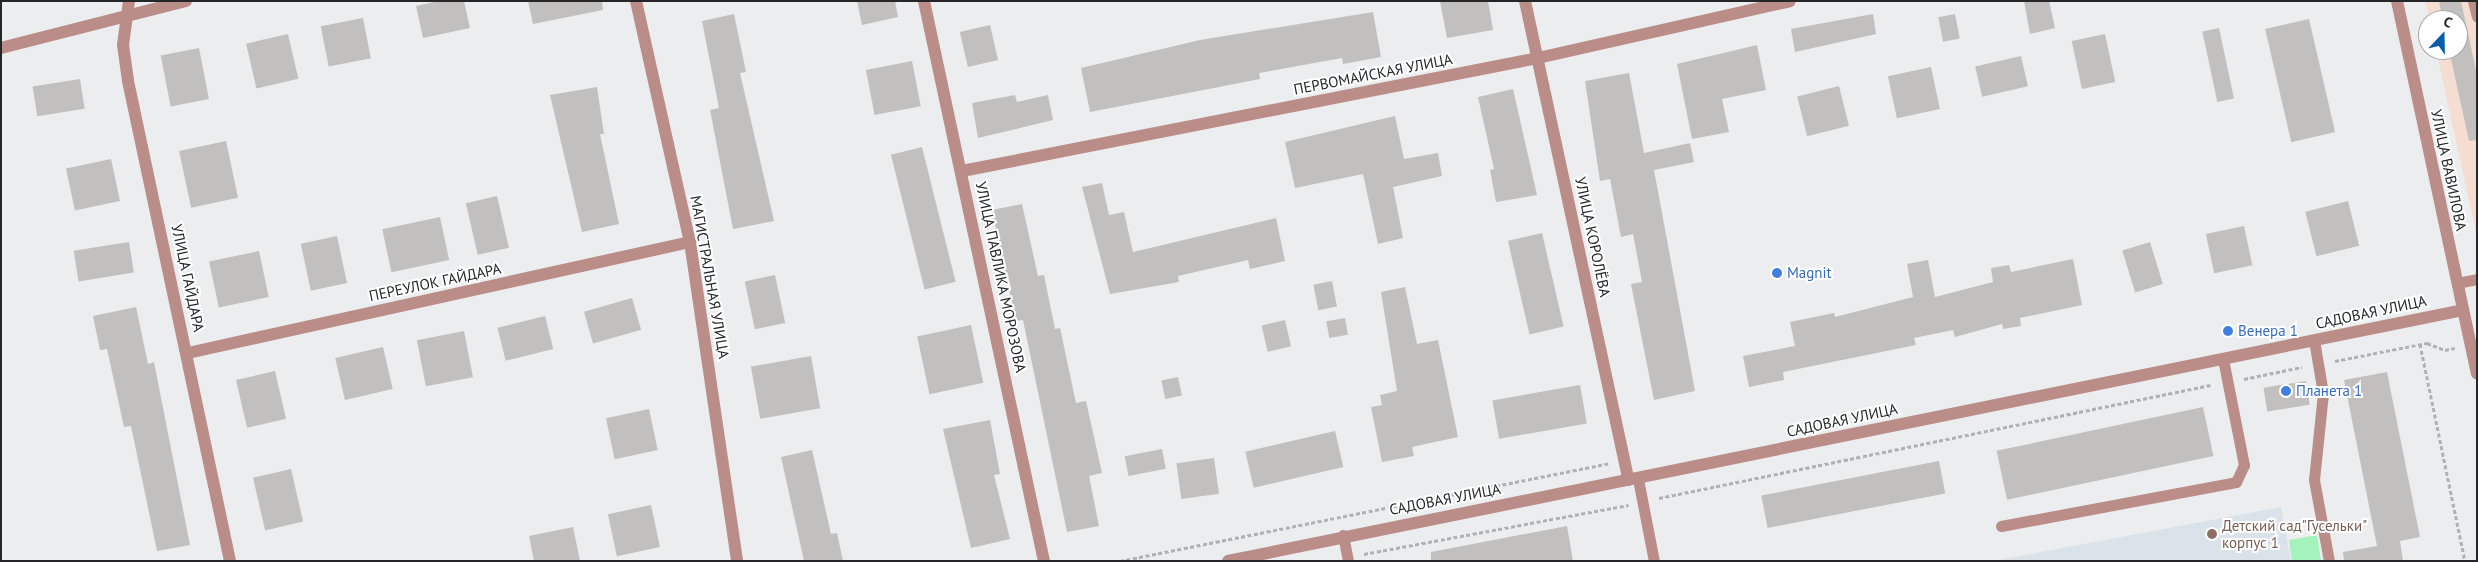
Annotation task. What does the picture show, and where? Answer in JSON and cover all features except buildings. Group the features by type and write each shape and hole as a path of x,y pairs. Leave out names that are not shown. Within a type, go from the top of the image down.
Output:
{"street":[{"name":"УЛИЦА ГАЙДАРА","path":"129,1 123,45 128,81 188,353 230,561"},
{"path":"1,48 186,1"},
{"name":"МАГИСТРАЛЬНАЯ УЛИЦА","path":"636,1 690,242 737,561"},
{"name":"УЛИЦА ПАВЛИКА МОРОЗОВА","path":"924,1 962,171 1044,561"},
{"name":"УЛИЦА КОРОЛЁВА","path":"1525,1 1625,460 1634,480"},
{"name":"ПЕРВОМАЙСКАЯ УЛИЦА","path":"962,171 1538,58 1790,1"},
{"name":"УЛИЦА ВАВИЛОВА","path":"2397,1 2477,374"},
{"name":"ПЕРЕУЛОК ГАЙДАРА","path":"188,353 690,242"},
{"name":"САДОВАЯ УЛИЦА","path":"1228,561 1343,535 1634,480 2463,310"}],"lane":[{"path":"2474,1 2477,17"},
{"path":"2457,283 2477,279"},
{"path":"2314,340 2323,401 2313,472 2329,561"},
{"path":"2001,526 2236,482 2244,465 2223,359"},
{"path":"1634,480 1642,502 1654,561"},
{"path":"1343,535 1348,559"}],"path":[{"path":"2420,344 2464,561"},
{"path":"1348,559 1642,502 2420,344 2445,350 2470,344"},
{"path":"1120,561 1625,460"}],"shaded area":[{"path":"2425,1 2477,1 2477,237 2438,60 2468,60 2468,10 2427,10"},
{"name":"Детский сад\"Гусельки\" корпус 1","path":"2281,507 2291,561 1994,561"}],"green space":[{"path":"2317,535 2321,561 2292,561 2289,540"}],"place":[{"name":"Magnit","path":"1777,273"},
{"name":"Венера 1","path":"2228,331"},
{"name":"Планета 1","path":"2286,391"},
{"name":"Детский сад\"Гусельки\" корпус 1","path":"2212,534"}]}
